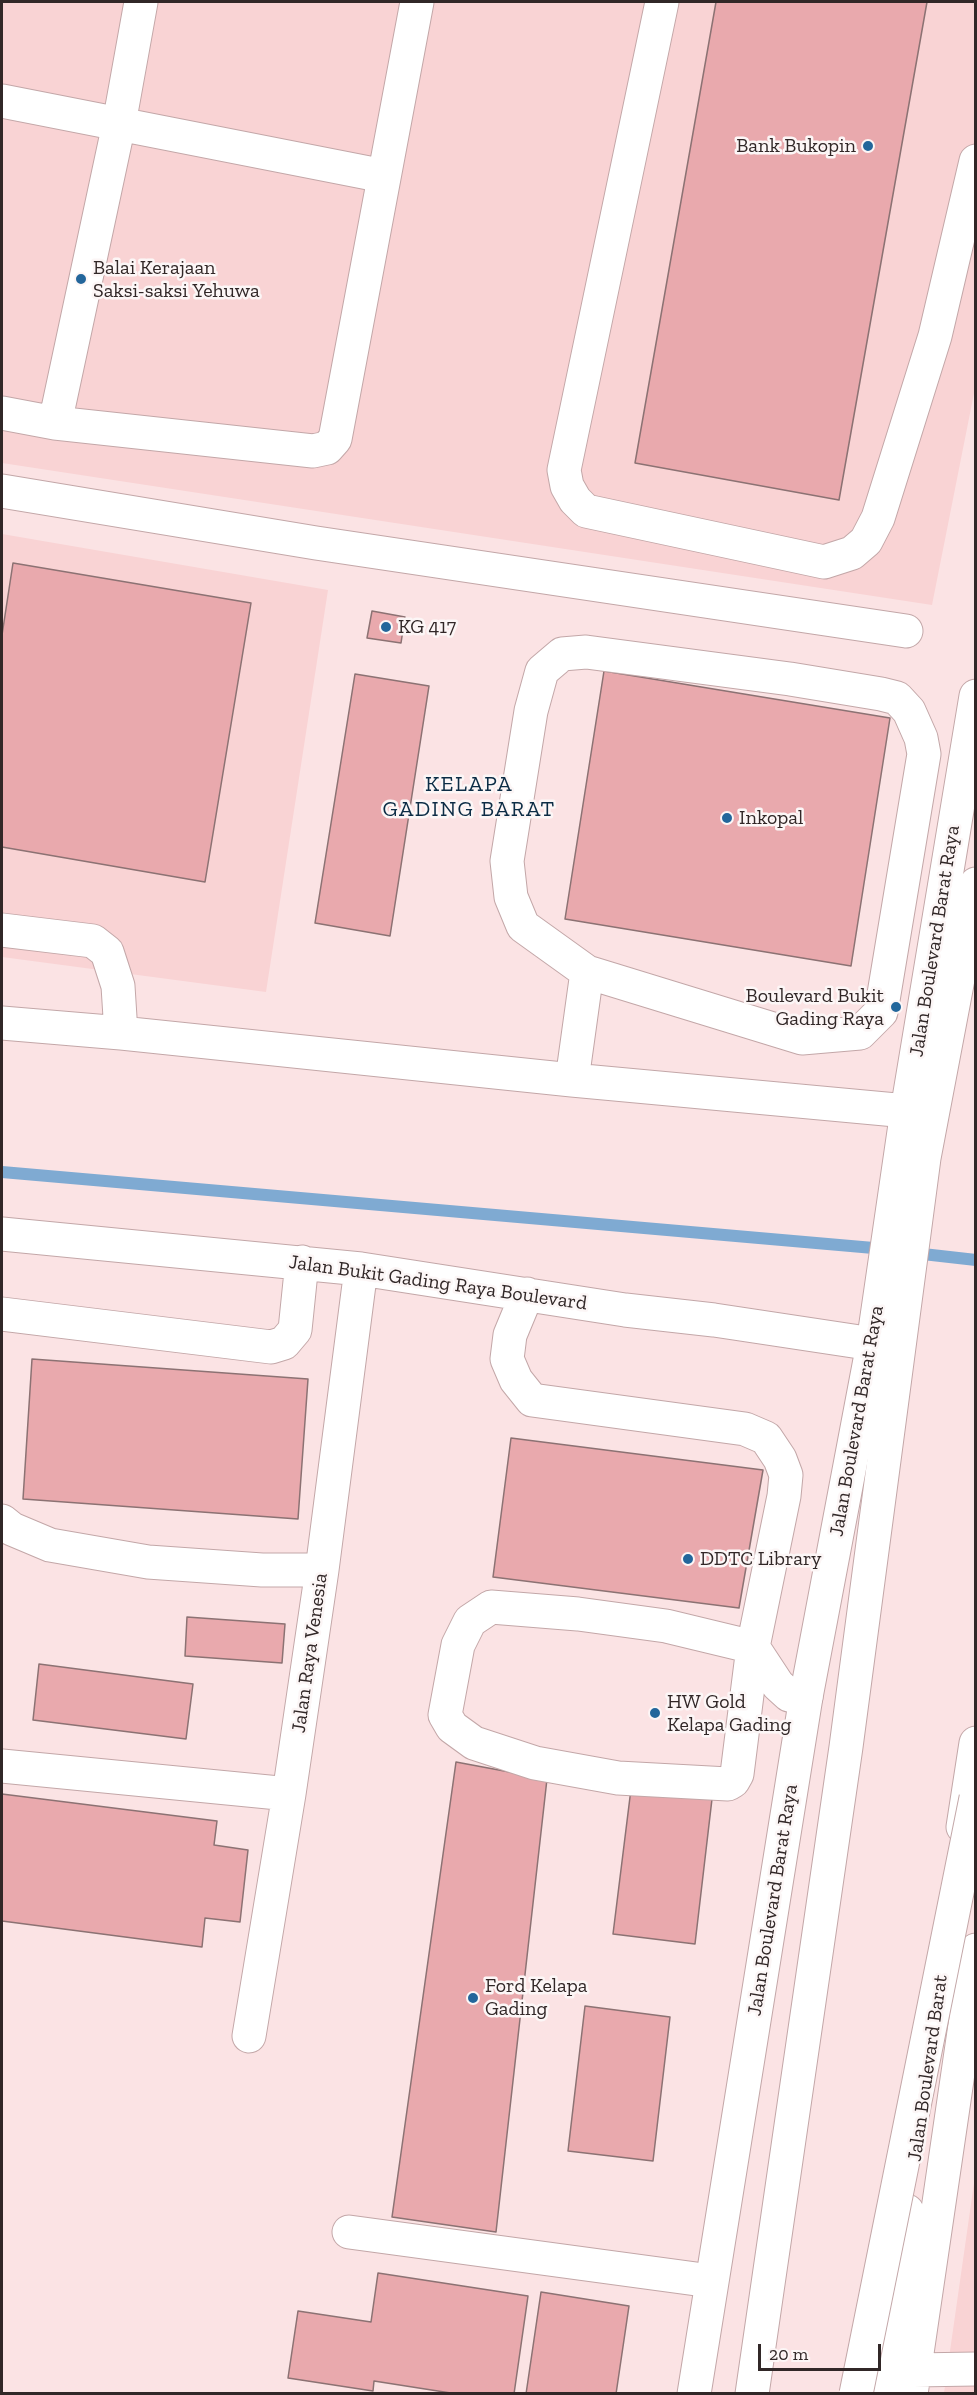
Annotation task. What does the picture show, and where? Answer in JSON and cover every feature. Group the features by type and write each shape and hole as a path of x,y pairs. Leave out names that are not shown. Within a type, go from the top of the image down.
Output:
{"main road":[{"path":"55,423 119,124 141,2"},
{"path":"2,414 55,423 313,451 327,448 335,440 417,2"},
{"path":"662,2 564,470 567,486 575,500 586,511 824,562 852,553 866,541 878,518 935,336 975,160"},
{"path":"2,101 384,176"},
{"path":"2,491 316,543 906,631"},
{"path":"586,652 790,680 897,698 909,711 921,738 924,754 881,1012 860,1033 802,1038 587,972 523,926 511,897 507,861 531,711 542,671 562,654 586,652"},
{"name":"Jalan Boulevard Barat Raya","path":"694,2394 806,1697 874,1333 907,1111 970,761 975,696"},
{"path":"924,754 970,761"},
{"path":"752,2394 846,1747 924,1158 975,884"},
{"path":"2,930 93,941 107,952 118,986 121,1033"},
{"path":"572,1080 587,972"},
{"path":"2,1023 907,1111"},
{"name":"Jalan Bukit Gading Raya Boulevard","path":"2,1234 302,1262 494,1288 625,1310 874,1333"},
{"path":"2,1314 271,1347 284,1343 295,1330 302,1262"},
{"name":"Jalan Raya Venesia","path":"249,2036 289,1794 322,1570 375,1272"},
{"path":"527,1293 510,1335 507,1359 516,1380 532,1400 745,1429 766,1438 780,1459 786,1475 784,1496 753,1647 737,1773 733,1781 728,1784 618,1778 535,1763 474,1743 452,1727 445,1715 458,1645 470,1621 491,1607 578,1614 666,1626 753,1647 778,1685 789,1695 806,1697"},
{"path":"2,1521 12,1529 50,1545 148,1562 262,1570 322,1570"},
{"name":"Jalan Boulevard Barat","path":"881,2394 975,1743"},
{"path":"2,1766 289,1794"},
{"path":"856,2394 975,1798"},
{"path":"975,1950 966,2073 913,2382 975,2369"},
{"path":"349,2232 711,2281"}],"shaded area":[{"path":"2,2 975,2 975,388 932,605 2,463"},
{"path":"2,534 328,590 266,992 2,957"},
{"path":"975,2176 975,2393 944,2393"}],"building":[{"path":"716,2 927,2 839,500 635,463"},
{"path":"13,563 251,603 205,882 2,847 2,635"},
{"name":"KG 417","path":"372,611 405,617 401,643 367,638"},
{"name":"Inkopal","path":"604,671 890,718 851,966 565,919"},
{"path":"355,674 429,686 390,936 315,923"},
{"path":"32,1359 308,1379 298,1519 23,1499"},
{"path":"511,1438 763,1470 739,1608 493,1577"},
{"path":"187,1617 285,1624 282,1663 185,1656"},
{"path":"39,1664 193,1684 186,1739 33,1720"},
{"name":"Ford Kelapa Gading","path":"456,1762 547,1779 496,2232 392,2217"},
{"path":"631,1789 712,1799 695,1944 613,1934"},
{"path":"2,1794 217,1821 214,1845 248,1850 240,1922 205,1918 202,1947 2,1921"},
{"path":"585,2006 670,2017 653,2161 568,2151"},
{"path":"378,2273 528,2296 514,2394 457,2394 374,2381 373,2391 288,2378 298,2311 371,2322"},
{"path":"541,2292 629,2306 616,2394 526,2394"}],"waterway":[{"path":"2,1172 885,1249"},
{"path":"914,1253 976,1260"}],"place":[{"name":"Bank Bukopin","path":"868,146"},
{"name":"Balai Kerajaan Saksi-saksi Yehuwa","path":"81,279"},
{"name":"KG 417","path":"386,627"},
{"name":"Inkopal","path":"727,818"},
{"name":"Boulevard Bukit Gading Raya","path":"896,1007"},
{"name":"DDTC Library","path":"688,1559"},
{"name":"HW Gold Kelapa Gading","path":"655,1713"},
{"name":"Ford Kelapa Gading","path":"473,1998"}],"district":[{"name":"KELAPA GADING BARAT","path":"469,798"}]}
